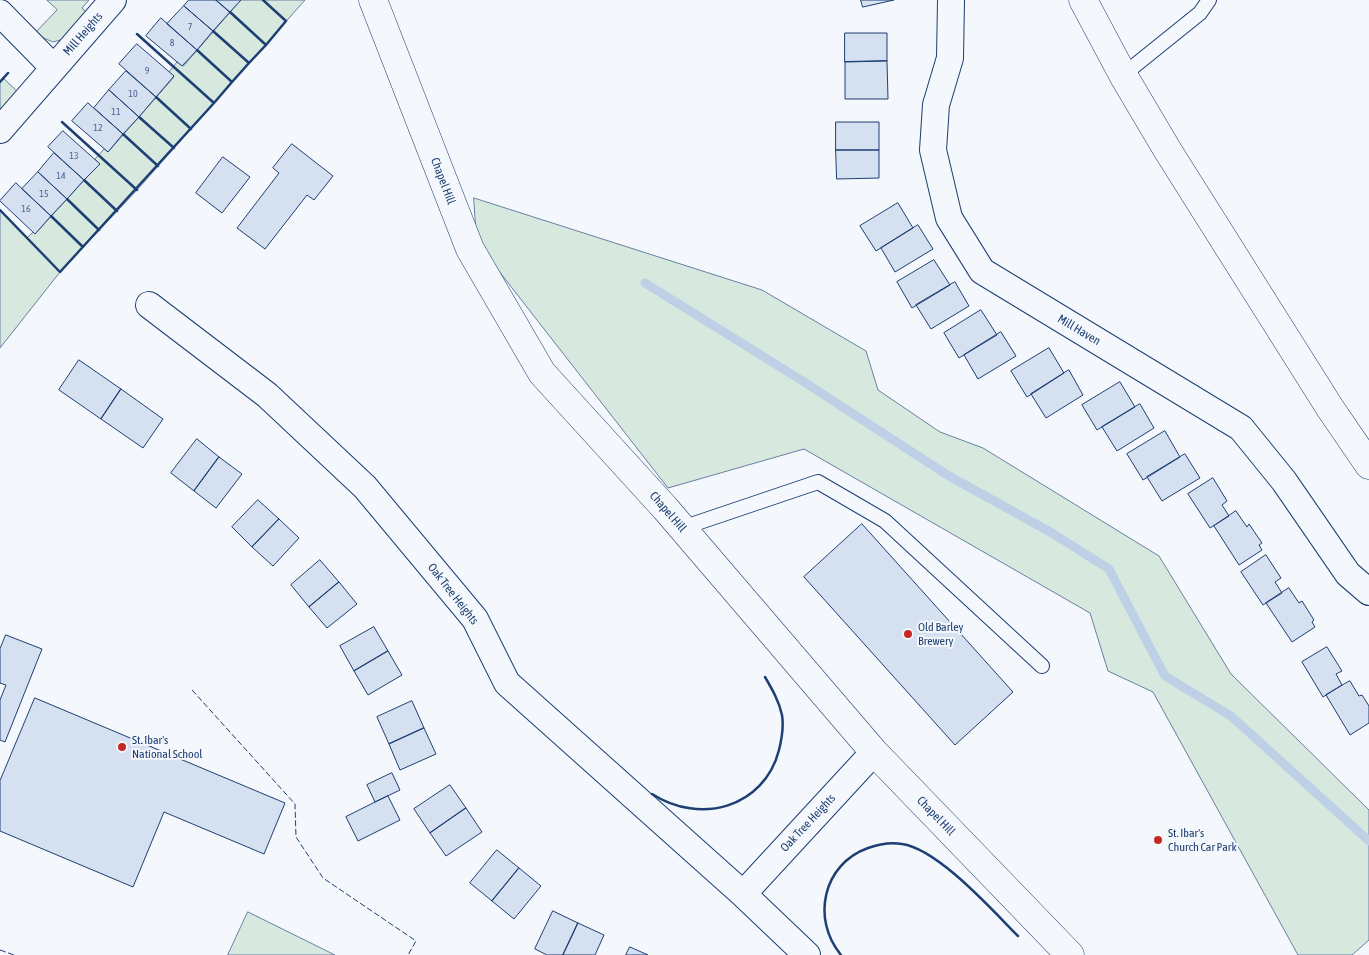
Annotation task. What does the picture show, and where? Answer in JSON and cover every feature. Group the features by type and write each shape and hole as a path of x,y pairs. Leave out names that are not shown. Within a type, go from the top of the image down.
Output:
{"street":[{"name":"Mill Heights","path":"0,130 112,0"},
{"name":"Chapel Hill","path":"373,0 470,250 542,373 682,528 874,752 1070,955"},
{"name":"Mill Haven","path":"950,0 950,58 936,105 933,150 949,218 982,271 1241,428 1284,481 1348,574 1369,592"},
{"path":"1083,0 1123,75 1168,151 1325,400 1369,465"},
{"name":"Mill Heights","path":"0,13 54,68"},
{"name":"Oak Tree Heights","path":"149,305 266,395 365,487 475,619 507,683 743,894 807,955"},
{"name":"Oak Tree Heights","path":"743,894 874,752"}],"lane":[{"path":"1123,75 1200,13 1209,0"},
{"path":"682,528 818,482 885,521 1042,666"}],"shaded area":[{"path":"47,0 89,0 82,8 88,14 68,38 53,42 34,34 57,10"},
{"path":"241,0 305,0 137,190 60,272 0,348 0,210 27,238 33,232 35,234 99,164 95,159 104,149 108,152 174,77 169,72 177,62 183,66"},
{"path":"3,78 19,93 0,115 0,82"},
{"path":"474,198 762,290 866,351 878,390 940,432 983,448 1159,556 1231,674 1369,810 1369,940 1352,955 1298,955 1153,692 1108,671 1090,613 804,449 668,488 477,243"},
{"path":"248,912 335,955 228,955"}],"building":[{"path":"189,0 216,0 230,12 213,31 184,6"},
{"path":"216,0 241,0 230,12"},
{"path":"861,0 894,0 863,7"},
{"path":"184,6 213,31 197,50 167,24"},
{"path":"161,18 197,50 182,66 146,36"},
{"path":"845,33 887,33 887,61 845,62"},
{"path":"137,44 174,76 156,97 119,64"},
{"path":"887,61 888,99 845,99 845,62"},
{"path":"126,71 156,97 139,117 109,90"},
{"path":"109,90 139,117 123,134 94,108"},
{"path":"88,103 123,134 108,152 72,121"},
{"path":"836,122 879,122 879,150 836,150"},
{"path":"63,131 100,164 84,180 48,147"},
{"path":"292,144 333,176 314,200 307,195 265,249 237,228 279,173 273,168"},
{"path":"836,150 879,150 879,178 837,179"},
{"path":"54,153 84,180 67,199 38,172"},
{"path":"223,157 250,177 222,213 196,193"},
{"path":"38,172 67,199 51,216 22,189"},
{"path":"16,183 51,216 35,234 0,201"},
{"path":"898,203 913,228 876,251 860,226"},
{"path":"918,225 933,249 895,272 881,248"},
{"path":"934,260 950,285 912,308 897,282"},
{"path":"955,282 969,306 931,329 916,305"},
{"path":"981,310 997,335 959,358 944,333"},
{"path":"1001,332 1016,356 978,379 964,355"},
{"path":"1049,348 1064,373 1027,397 1011,371"},
{"path":"79,360 121,389 101,419 59,390"},
{"path":"1069,370 1083,395 1046,418 1031,394"},
{"path":"1120,382 1135,407 1097,430 1082,405"},
{"path":"121,389 163,419 143,448 101,419"},
{"path":"1140,404 1154,428 1117,451 1102,427"},
{"path":"1165,431 1180,457 1143,480 1127,454"},
{"path":"197,439 219,457 194,491 171,473"},
{"path":"1185,454 1200,478 1162,501 1147,477"},
{"path":"219,457 242,474 216,508 194,491"},
{"path":"1213,478 1227,501 1222,505 1229,516 1210,528 1188,494"},
{"path":"258,500 279,519 252,547 232,527"},
{"path":"1236,511 1247,527 1249,524 1262,543 1259,545 1262,550 1239,565 1214,526"},
{"path":"279,519 299,538 273,566 252,547"},
{"name":"Old Barley Brewery","path":"862,524 1013,692 955,745 804,577"},
{"path":"1266,555 1281,578 1275,582 1282,593 1263,605 1241,572"},
{"path":"320,560 339,582 309,607 291,585"},
{"path":"339,582 357,604 327,628 309,607"},
{"path":"1289,588 1299,603 1302,601 1314,620 1312,622 1315,627 1292,642 1266,603"},
{"path":"374,627 388,651 354,671 340,646"},
{"path":"6,635 42,649 5,742 0,740 0,700 6,685 0,683 0,649"},
{"path":"1327,647 1342,671 1336,674 1342,685 1323,697 1302,662"},
{"path":"388,651 402,675 368,695 354,671"},
{"path":"1350,681 1359,696 1362,695 1369,706 1369,723 1350,735 1326,695"},
{"name":"St. Ibar's National School","path":"35,698 285,803 264,854 164,812 133,887 0,831 0,781"},
{"path":"412,701 424,728 389,744 377,717"},
{"path":"424,728 436,754 400,770 389,744"},
{"path":"392,773 400,790 375,802 367,785"},
{"path":"450,785 466,808 430,833 414,809"},
{"path":"388,796 400,820 358,841 346,817"},
{"path":"466,808 482,832 446,856 430,833"},
{"path":"497,850 519,868 492,901 470,883"},
{"path":"519,868 541,886 514,919 492,901"},
{"path":"553,911 578,923 563,955 547,955 535,949"},
{"path":"578,923 604,935 595,955 563,955"},
{"path":"630,947 648,955 626,955"}],"waterway":[{"path":"645,283 801,380 949,476 1052,533 1109,569 1165,676 1231,716 1369,841"}],"fence":[{"path":"192,690 295,804 296,837 323,878 416,941 408,955"},
{"path":"0,950 14,955"}],"wall":[{"path":"263,0 286,21 266,45"},
{"path":"230,12 266,45 249,63"},
{"path":"213,31 249,63 232,82"},
{"path":"137,34 214,103 232,82 197,50"},
{"path":"0,82 8,73"},
{"path":"156,97 191,129"},
{"path":"0,210 60,272 214,103"},
{"path":"139,117 174,148"},
{"path":"62,122 137,190"},
{"path":"123,134 158,166"},
{"path":"84,180 117,211"},
{"path":"67,199 99,230"},
{"path":"51,216 83,247"},
{"path":"652,794 671,803 690,808 709,809 728,805 745,798 760,786 771,770 779,750 783,728 779,705 765,677"},
{"path":"841,955 832,941 826,925 824,910 826,894 832,879 841,866 853,856 876,845 894,843 916,848 948,868 1018,936"}],"place":[{"name":"Old Barley Brewery","path":"908,634"},
{"name":"St. Ibar's National School","path":"122,747"},
{"name":"St. Ibar's Church Car Park","path":"1158,840"}]}
